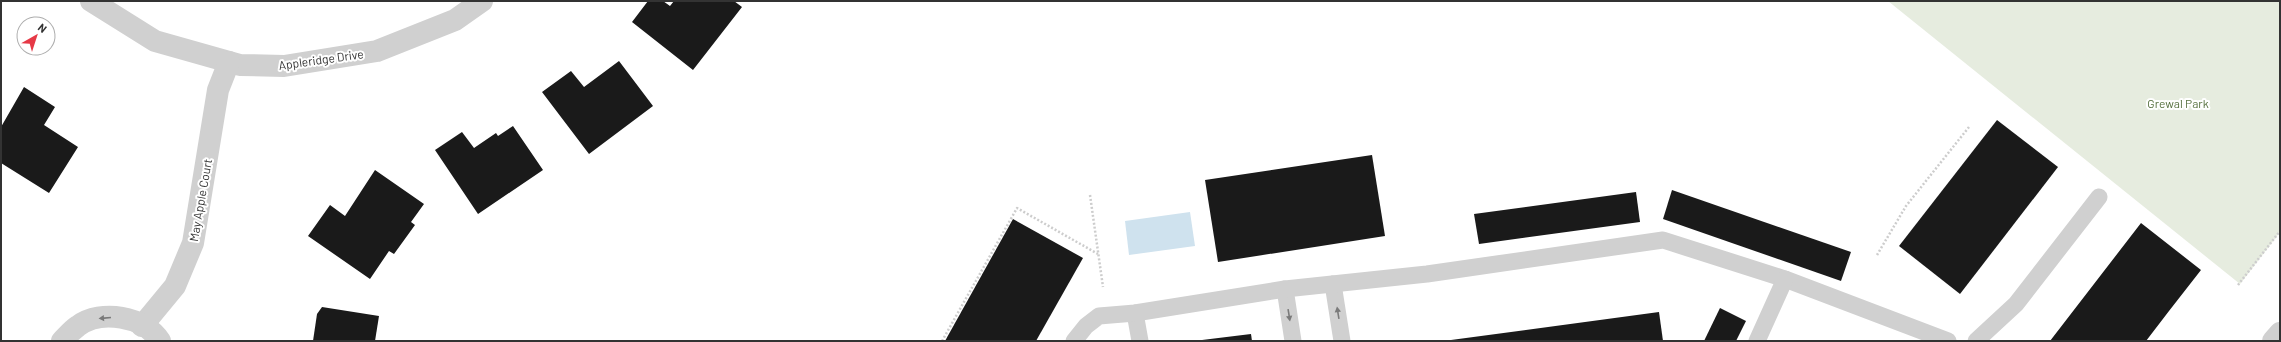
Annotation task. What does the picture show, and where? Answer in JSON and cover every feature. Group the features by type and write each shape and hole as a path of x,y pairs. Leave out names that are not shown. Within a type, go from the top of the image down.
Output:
{"street":[{"name":"Appleridge Drive","path":"91,1 155,41 229,62 284,66 377,51 455,20 482,1"},
{"name":"May Apple Court","path":"142,326 175,286 193,243 218,90 229,62"},
{"path":"62,341 79,325 104,317 124,318 142,326 160,341"},
{"path":"2273,341 2280,332"}],"lane":[{"path":"1976,341 2016,304 2099,197"},
{"path":"1074,341 1086,326 1099,316 1135,313 1285,289 1427,274 1663,240 1785,279 1948,341"},
{"path":"1757,341 1785,279"},
{"path":"1333,284 1342,341"},
{"path":"1285,289 1293,341"},
{"path":"1135,313 1140,341"}],"path":[{"path":"1877,255 1906,206 1969,127"},
{"path":"1090,194 1104,291"},
{"path":"942,341 1017,208 1098,254"},
{"path":"2238,285 2280,232"}],"green space":[{"name":"Grewal Park","path":"1888,1 2280,1 2280,232 2240,284"}],"water":[{"path":"1190,212 1195,246 1129,255 1125,221"}],"building":[{"path":"648,1 663,1 670,6 674,1 734,1 742,7 693,70 632,22"},
{"path":"619,61 653,106 589,154 542,92 571,71 584,87"},
{"path":"24,87 55,107 44,125 78,147 49,193 1,163 1,127"},
{"path":"1997,120 2058,167 1960,294 1899,246"},
{"path":"513,126 543,170 478,214 435,150 462,132 474,148 496,133 498,136"},
{"path":"1372,155 1385,236 1218,262 1205,180"},
{"path":"375,170 424,204 411,222 415,225 394,254 389,251 370,279 308,236 330,205 345,216"},
{"path":"1672,190 1851,252 1841,281 1663,219"},
{"path":"1636,192 1640,222 1479,244 1474,214"},
{"path":"1013,219 1083,258 1036,341 945,341"},
{"path":"2141,223 2201,270 2146,341 2050,341"},
{"path":"322,307 379,316 375,341 313,341 317,314"},
{"path":"1720,308 1746,321 1736,341 1704,341"},
{"path":"1659,312 1663,341 1451,341 1451,340"},
{"path":"1251,334 1252,341 1202,341 1202,340"}]}
